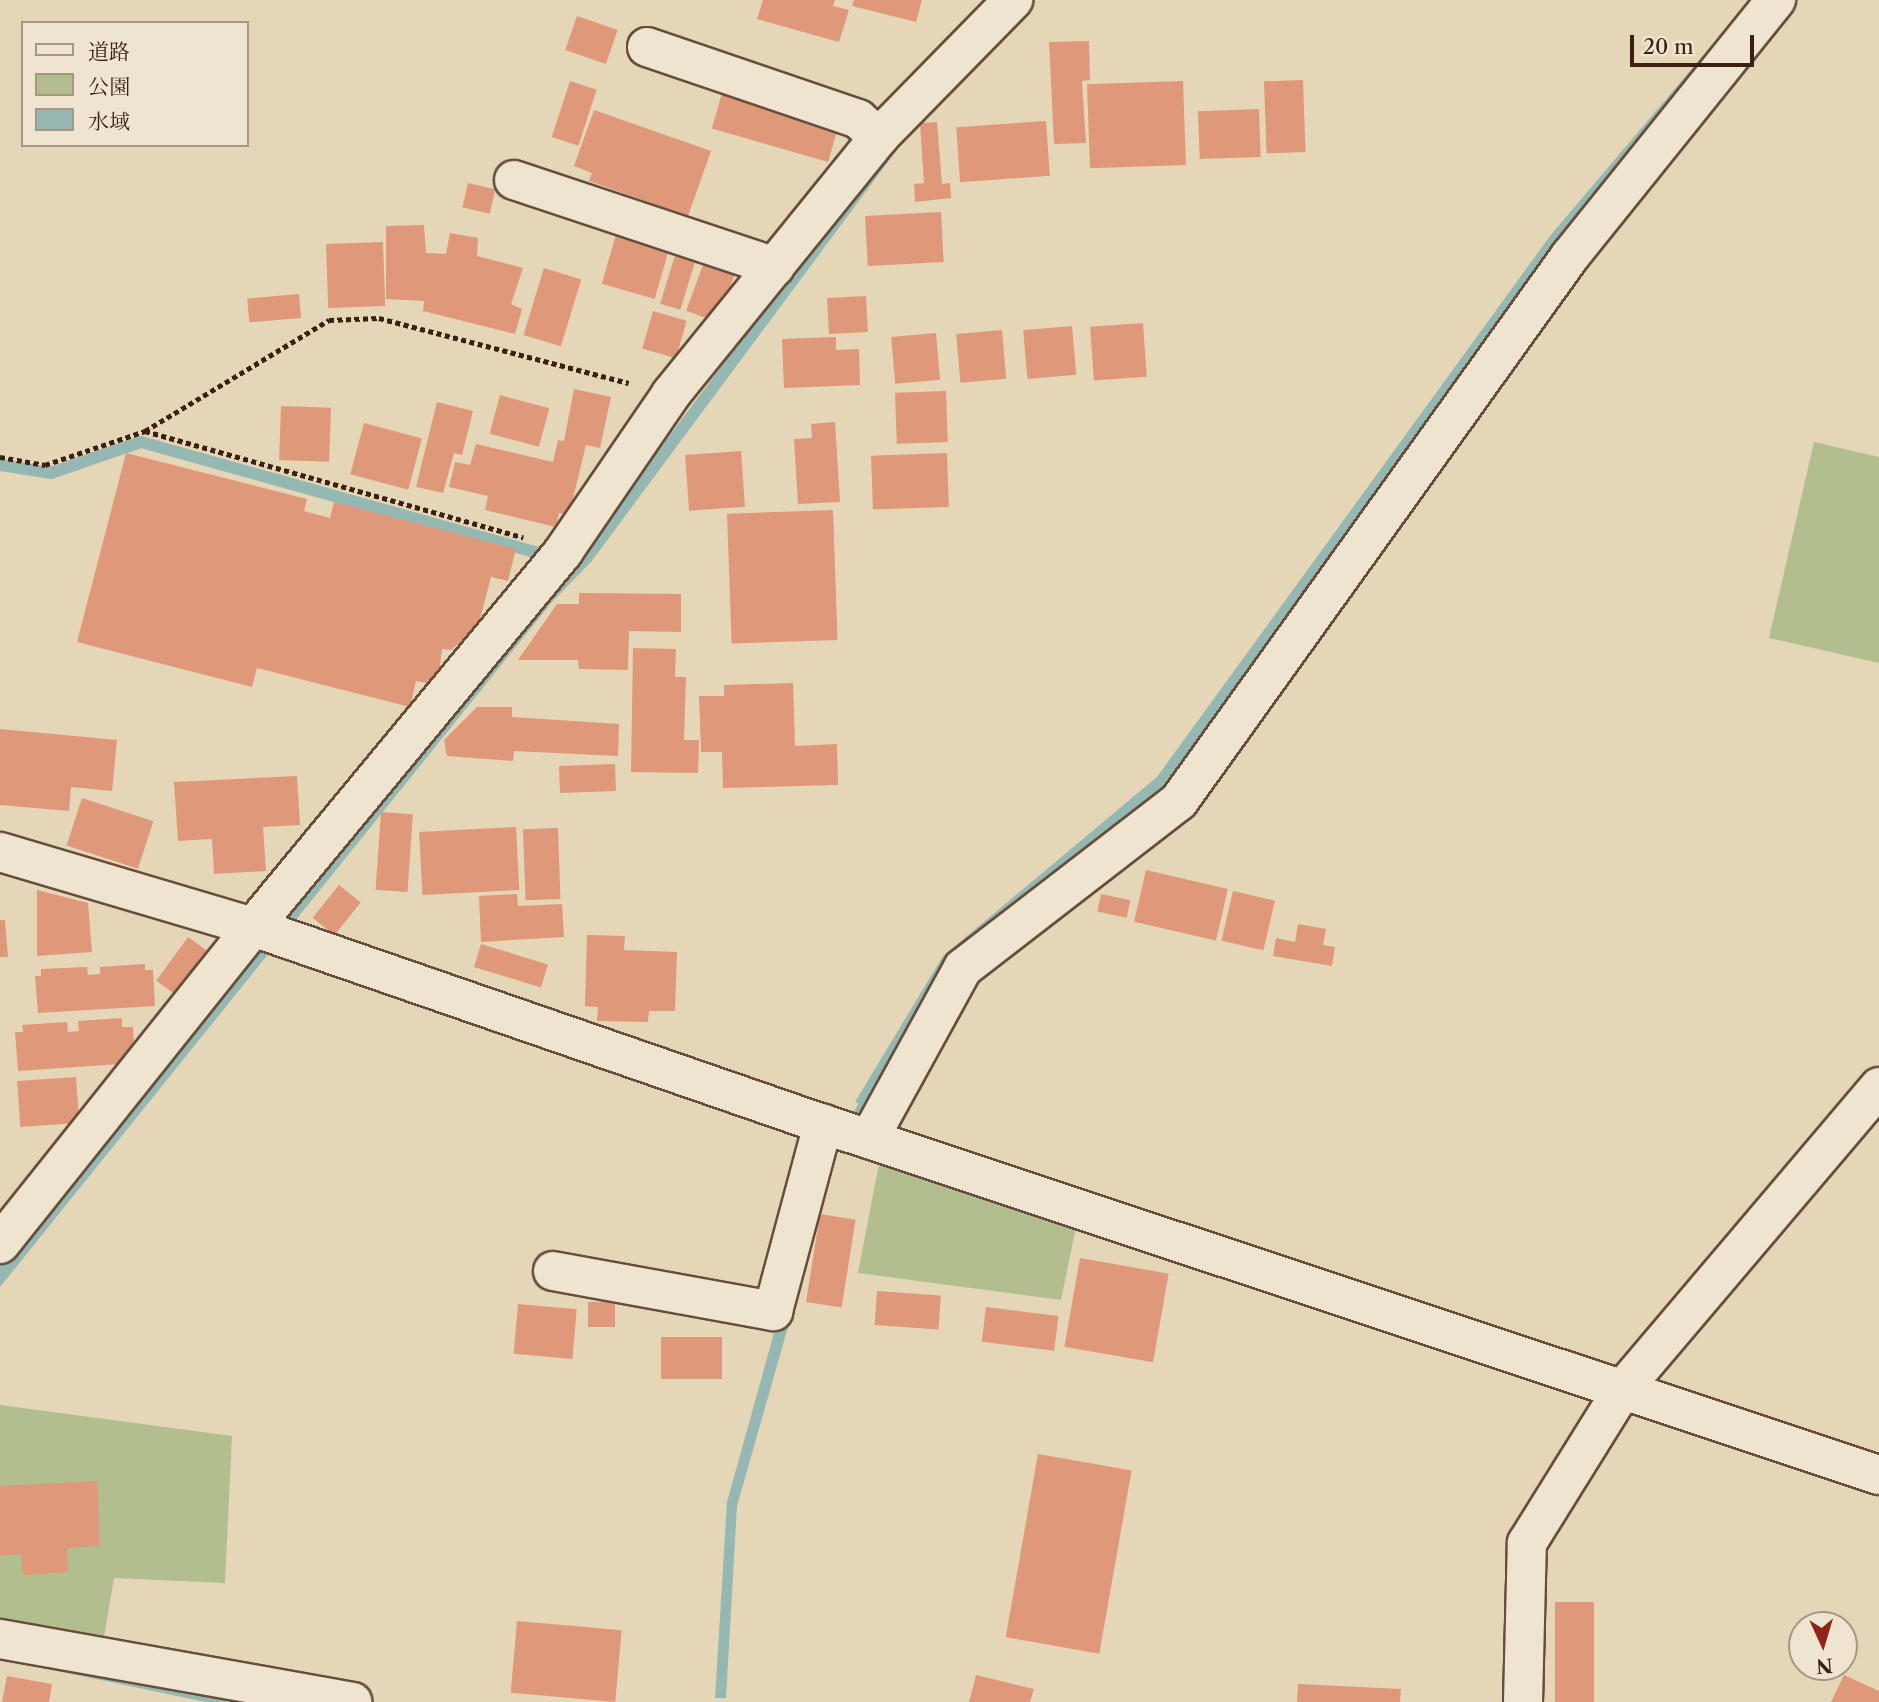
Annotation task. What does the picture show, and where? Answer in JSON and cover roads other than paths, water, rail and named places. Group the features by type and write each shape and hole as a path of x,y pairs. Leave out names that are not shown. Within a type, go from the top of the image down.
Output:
{"street":[{"path":"0,1244 253,927 563,552 671,394 879,137 1013,0"},
{"path":"869,1139 963,968 1179,801 1570,256 1776,0"},
{"path":"647,47 858,119 879,137"},
{"path":"514,180 775,267"},
{"path":"0,852 253,927 823,1124 1879,1475"},
{"path":"1523,1702 1527,1542 1623,1388 1879,1087"},
{"path":"553,1270 773,1311 823,1124"},
{"path":"0,1639 352,1702"}],"water":[{"path":"1024,0 1035,0 916,124 591,562 552,602 0,1287 0,1259 264,947 581,553 908,119"},
{"path":"1750,0 1765,0 1167,790 953,965 870,1109 855,1102 943,956 1157,777 1550,236"},
{"path":"823,1157 835,1162 737,1506 726,1698 715,1698 727,1502"},
{"path":"0,1644 299,1702 206,1702 0,1659"}],"waterway":[{"path":"0,465 51,473 141,442 547,555"},
{"path":"860,1113 872,1092"}]}
